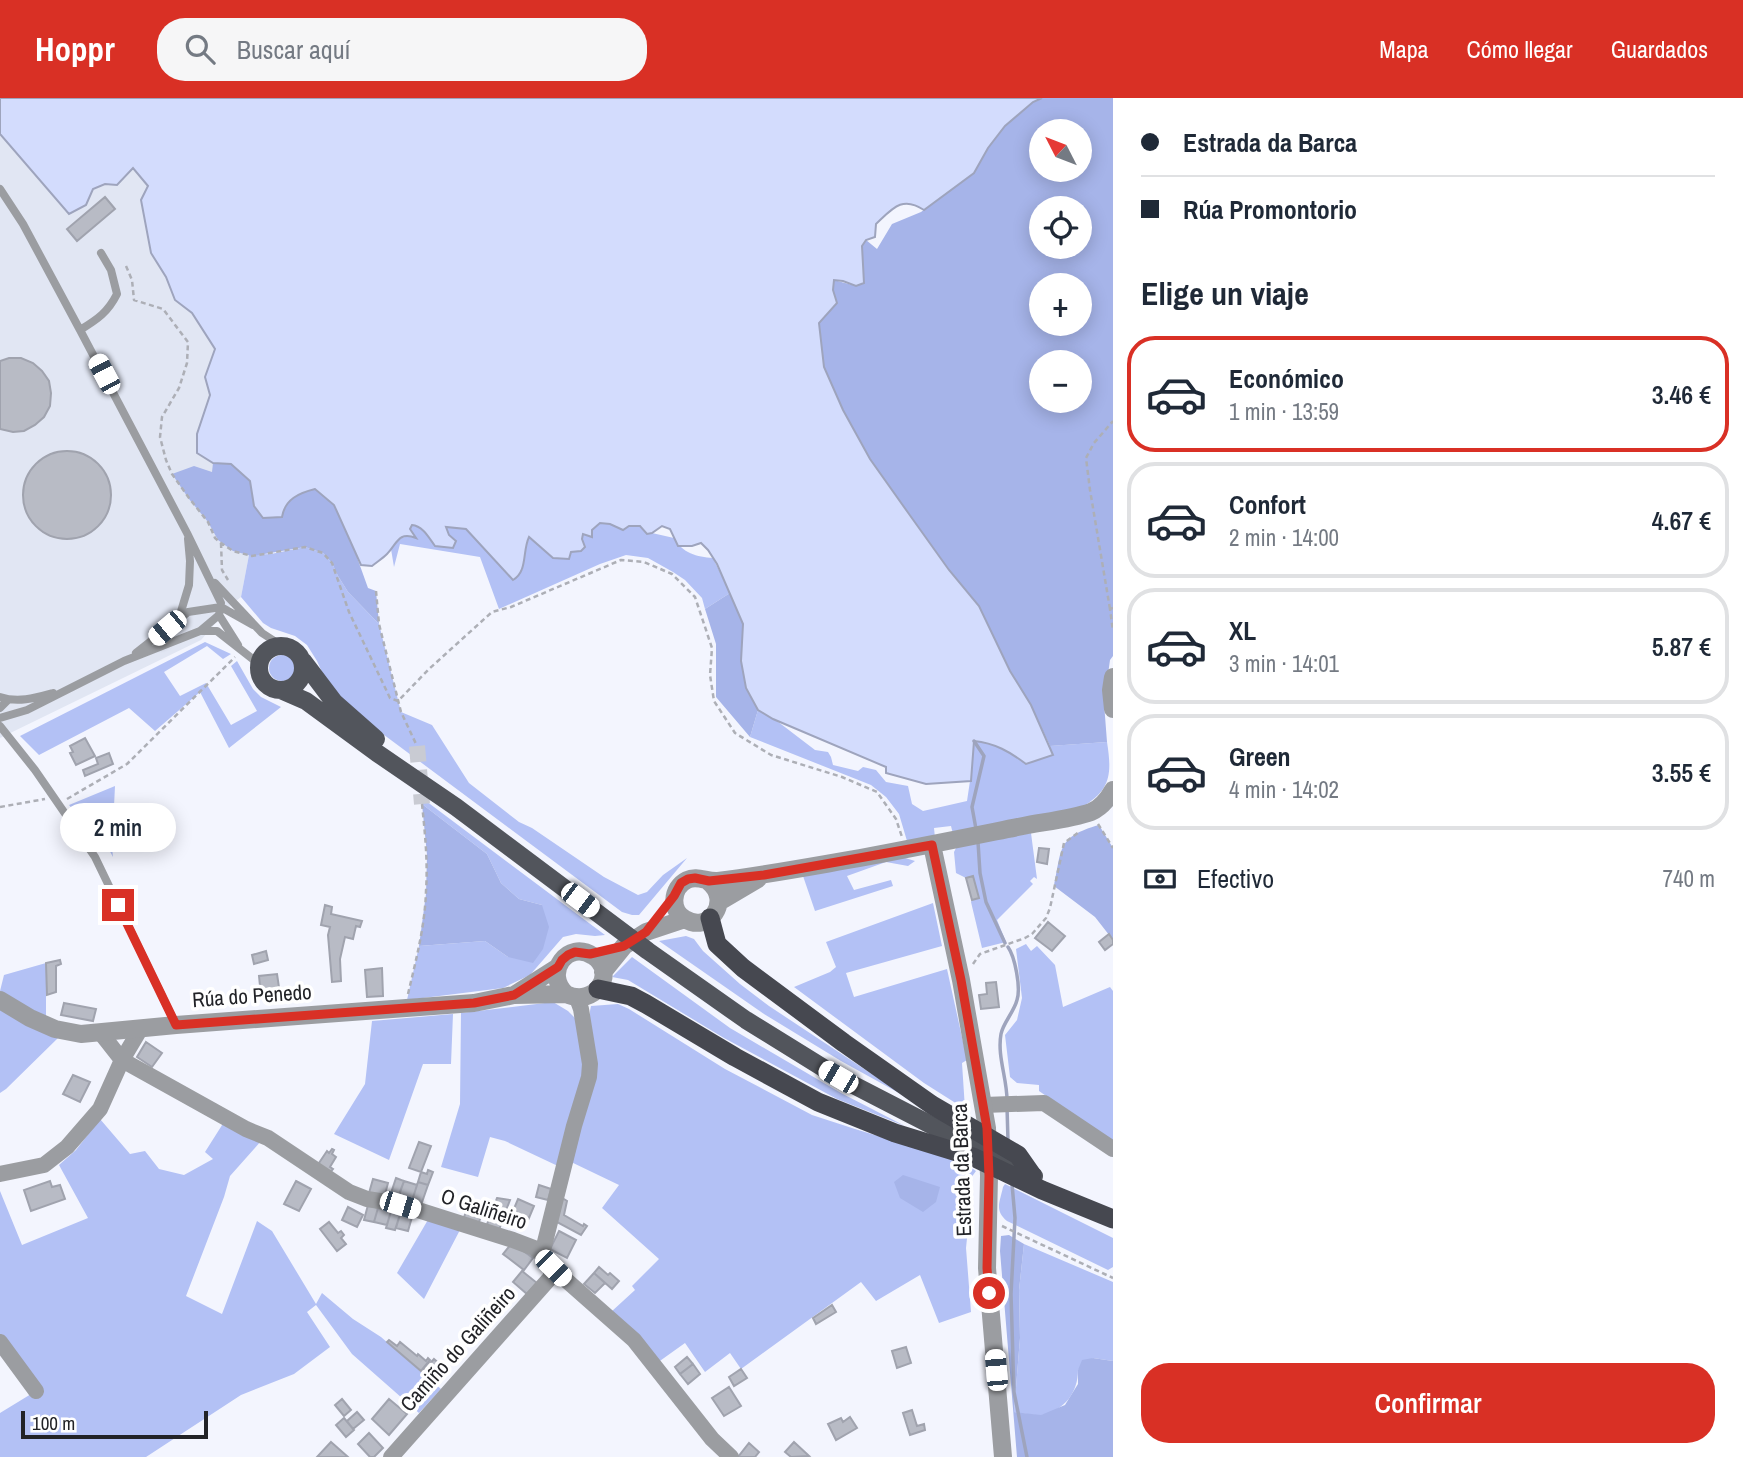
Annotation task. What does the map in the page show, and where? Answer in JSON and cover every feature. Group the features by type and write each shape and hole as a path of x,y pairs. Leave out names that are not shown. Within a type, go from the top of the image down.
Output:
{"highway":[{"path":"714,910 717,944 743,968 933,1105 965,1140 1021,1169 1042,1190 1113,1217"},
{"path":"601,981 818,1102 895,1133 965,1140 1021,1169"}],"main road":[{"path":"456,807 334,702 295,650 282,646 267,651 259,664 263,682 274,690 306,701 456,807 718,1002 807,1059 965,1140"},
{"path":"283,691 296,686 300,680 303,661"}],"street":[{"path":"1113,677 1113,709"},
{"path":"646,932 681,883 688,879 709,881 764,875 906,849 1094,821 1113,790"},
{"name":"Estrada da Barca","path":"932,845 961,980 987,1128 987,1268 1003,1457"},
{"path":"674,896 676,909 685,919 697,923 764,875"},
{"path":"709,881 717,890 714,910"},
{"path":"542,1254 589,1077 590,1064 581,1009 572,996 562,990 556,979 558,967 562,960 575,952 590,954 624,946 646,932 685,919"},
{"path":"572,996 586,997 601,981 624,946"},
{"path":"590,954 601,965 601,981"},
{"name":"Rúa do Penedo","path":"514,995 558,967"},
{"name":"Rúa do Penedo","path":"0,1000 55,1029 81,1034 474,1003 514,995 572,996"},
{"path":"0,1174 44,1165 68,1147 100,1108 122,1060 141,1028"},
{"name":"O Galiñeiro","path":"100,1032 122,1060 246,1129 268,1138 349,1192 513,1240 542,1254 553,1268 634,1340 712,1439 731,1457"},
{"path":"984,1105 1044,1103 1113,1149"},
{"name":"Camiño do Galiñeiro","path":"391,1457 550,1278 553,1268"},
{"path":"0,1342 36,1391"}],"lane":[{"path":"0,189 23,224 187,533 221,603 220,611 242,649"},
{"path":"80,330 110,308 117,294 111,270 101,253"},
{"path":"179,618 189,585 187,533"},
{"path":"209,577 253,625 282,646"},
{"path":"124,661 188,611 220,611 253,625"},
{"path":"200,631 220,611"},
{"path":"0,718 27,710 124,661 200,631 217,631 259,664"},
{"path":"0,708 4,698 29,699 72,687"},
{"path":"0,726 35,770 95,857 176,1025"}],"path":[{"path":"126,266 132,281 134,300 163,309 188,342 187,363 179,388 162,417 160,437 172,474 208,522 215,538 233,551 252,556 305,547 323,554 332,563 349,612 390,698 398,701"},
{"path":"1113,421 1094,443 1086,458 1112,608 1113,631"},
{"path":"221,543 222,570 237,596 233,603"},
{"path":"398,701 492,611 511,607 621,560 643,562 672,574 695,597 712,648 710,675 714,701 735,733 771,755 842,777 877,792 896,819 906,849"},
{"path":"376,591 379,624 398,701 416,746"},
{"path":"0,807 56,801 127,764 242,649"},
{"path":"405,1007 419,946 426,894 427,855 422,804"},
{"path":"1094,821 1113,848"},
{"path":"961,980 980,954 1025,939 1046,918 1064,843 1073,834 1083,830"},
{"path":"987,1218 1113,1278"}],"shaded area":[{"path":"0,98 1042,98 1033,102 1005,126 974,173 924,210 903,204 892,209 876,224 875,237 866,240 862,246 864,283 856,286 834,280 833,290 837,303 819,323 824,367 843,410 870,459 949,570 979,606 1010,671 1031,705 1053,755 1026,764 1002,749 974,741 971,781 926,784 886,773 886,767 773,719 758,710 746,688 741,661 743,624 717,564 701,543 678,546 670,529 662,526 647,534 640,526 629,526 623,530 600,523 592,530 592,537 583,534 585,547 581,551 571,552 569,559 553,558 529,537 521,572 513,580 466,529 446,527 449,535 456,541 453,548 435,546 423,530 412,525 410,529 416,538 402,537 372,566 361,565 334,505 315,489 290,501 282,517 263,518 254,506 250,481 231,464 213,463 197,453 197,434 210,395 205,377 215,349 192,313 175,300 166,277 151,253 141,200 148,186 133,168 117,185 105,184 93,189 86,205 69,214 0,134"},
{"path":"1042,98 1113,98 1113,656 1110,660 1104,703 1107,742 1050,746 979,606 949,570 870,459 843,410 824,367 819,323 837,303 833,290 834,280 856,286 863,283 862,246 866,240 877,249 892,224 921,212 974,173 1005,126 1033,102"},
{"path":"0,134 69,213 86,205 93,189 105,183 117,185 133,167 148,187 141,200 151,253 166,277 175,300 192,312 215,349 205,377 210,395 197,434 231,464 249,555 241,597 201,640 0,738"},
{"path":"213,463 231,464 250,481 254,506 272,517 282,517 294,498 315,489 334,505 368,588 376,591 379,624 348,592 332,563 323,553 305,547 252,556 233,551 218,540 172,474 194,466 212,472"},
{"path":"600,523 623,530 629,526 640,526 647,534 674,538 690,553 713,558 730,593 705,609 702,598 685,580 648,558 626,555 499,609 480,557 400,544 394,567 391,549 401,538 415,537 410,528 412,525 423,530 435,546 453,548 456,541 445,526 466,529 481,545 523,570 523,558 529,537 571,551 583,534"},
{"path":"305,547 323,553 332,563 348,592 379,624 401,712 432,725 469,783 519,822 604,877 638,895 647,892 663,875 687,858 639,915 622,912 364,720 327,683 307,645 295,636 263,623 241,597 249,555 271,554"},
{"path":"779,590 1049,746 1107,742 1109,772 1099,794 1082,807 953,834 951,826 934,828 935,838 907,841 899,814 886,797 871,785 750,737 758,710","holes":["777,721 886,767 886,773 926,784 970,781 967,801 923,811 912,804 908,786 886,782 876,770 863,767 858,771 833,765 828,752 815,750"]},
{"path":"730,593 743,624 741,661 746,688 758,710 750,737 716,697 716,644 705,609"},
{"path":"205,642 231,654 223,659 207,646 164,672 180,696 206,683 231,725 257,711 231,666 237,661 253,689 261,697 281,707 229,748 200,692 155,731 129,708 39,755 20,736"},
{"path":"282,655 291,659 295,668 291,677 282,681 273,677 269,668 273,659"},
{"path":"115,786 113,857 89,813 83,810 74,811 69,805"},
{"path":"422,798 605,935 576,934 563,937 530,975 503,988 407,1000 419,946 485,941 508,957 542,905 519,899 501,883 487,854 422,804"},
{"path":"422,804 487,854 501,883 519,899 542,905 549,927 543,949 533,963 508,957 485,941 419,946 426,894 427,855"},
{"path":"1099,825 1113,848 1113,940 1095,917 1054,886 1058,862 1068,840 1075,834"},
{"path":"1031,833 1037,879 1034,877 1030,881 1033,884 997,920 1006,942 982,948 971,902 979,898 973,877 966,878 956,873 954,852 957,846"},
{"path":"902,857 915,861 908,866 886,862 847,876 854,890 891,880 893,886 815,911 803,876"},
{"path":"933,903 942,946 846,973 854,997 947,969 967,1060 962,1063 965,1109 924,1083 794,987 836,967 826,942"},
{"path":"686,936 694,939 703,951 769,1006 908,1098 764,1014 659,941"},
{"path":"1026,944 1031,951 1037,946 1055,965 1063,1007 1110,987 1113,991 1113,1142 1039,1091 1039,1085 1017,1083 1010,1077 1005,1035 1017,1020 1022,998 1016,949"},
{"path":"632,957 730,1028 841,1093 905,1126 837,1099 724,1038 628,980 612,977"},
{"path":"46,963 46,1017 15,1002 0,991 4,975"},
{"path":"553,1002 577,1020 585,1064 560,1167 505,1141 490,1137 478,1177 441,1167 460,1104 461,1013"},
{"path":"618,1004 725,1069 812,1115 963,1162 976,1171 963,1189 972,1190 966,1248 971,1312 939,1323 920,1275 876,1301 861,1282 741,1369 730,1353 705,1372 685,1343 657,1363 611,1312 635,1290 632,1286 659,1259 602,1208 619,1185 569,1161 590,1028 591,1006"},
{"path":"0,1008 58,1038 0,1093"},
{"path":"453,1014 451,1064 423,1064 389,1160 334,1134 365,1084 372,1021"},
{"path":"100,1119 130,1154 145,1151 159,1169 184,1175 213,1159 205,1152 224,1122 261,1141 230,1176 186,1296 222,1314 257,1221 272,1231 316,1304 322,1293 353,1319 381,1337 441,1389 419,1413 352,1354 316,1305 307,1312 330,1347 294,1374 241,1395 146,1457 0,1457 0,1413 36,1391 0,1342 0,1191 22,1245 88,1218 59,1165 76,1150"},
{"path":"903,1175 940,1187 936,1202 923,1212 900,1198 894,1182"},
{"path":"1005,1184 1113,1238 1113,1267 1108,1270 1007,1221 1000,1213 999,1206"},
{"path":"429,1218 461,1228 424,1299 397,1273"},
{"path":"1009,1235 1024,1244 1019,1290 1020,1338 1014,1412 1041,1415 1065,1405 1078,1384 1078,1370 1082,1360 1093,1358 1113,1361 1113,1457 1017,1457 1000,1251 1001,1236"},
{"path":"1024,1244 1113,1282 1113,1361 1093,1358 1078,1370 1076,1386 1069,1399 1057,1409 1042,1415 1014,1412 1020,1338 1019,1290"}],"building":[{"path":"105,197 115,209 77,241 67,229"},
{"path":"21,358 33,363 49,381 50,406 44,417 24,431 0,429 0,361"},
{"path":"67,451 84,455 98,464 107,478 111,495 107,512 98,526 84,535 67,539 50,535 36,526 27,512 23,495 27,478 36,464 50,455"},
{"path":"85,738 95,756 76,765 70,753 73,752 70,746"},
{"path":"109,753 113,764 85,776 83,770 98,764 96,758"},
{"path":"1039,848 1049,849 1047,864 1037,862"},
{"path":"973,876 979,898 972,900 966,878"},
{"path":"325,905 332,907 331,914 362,921 360,927 356,926 353,939 345,937 340,959 341,981 332,982 328,935 330,927 321,925"},
{"path":"1048,922 1065,936 1052,951 1035,938"},
{"path":"1109,934 1113,944 1105,950 1099,942"},
{"path":"266,951 268,960 254,964 252,955"},
{"path":"60,960 61,964 56,966 56,992 47,995 46,963"},
{"path":"382,968 383,996 367,997 365,970"},
{"path":"277,974 280,994 261,996 259,976"},
{"path":"996,982 999,1007 981,1009 979,995 987,994 986,983"},
{"path":"64,1003 96,1009 93,1021 61,1015"},
{"path":"146,1042 162,1053 152,1067 137,1057"},
{"path":"73,1075 90,1082 80,1102 63,1094"},
{"path":"419,1142 431,1146 421,1172 409,1168"},
{"path":"332,1149 332,1154 336,1157 329,1174 317,1166 327,1151 329,1153"},
{"path":"428,1170 433,1172 428,1185 418,1182 421,1172 427,1174"},
{"path":"396,1178 404,1181 398,1198 390,1196"},
{"path":"373,1179 388,1183 384,1198 369,1193"},
{"path":"50,1181 52,1187 60,1185 65,1199 31,1211 24,1190"},
{"path":"296,1181 311,1189 299,1211 284,1204"},
{"path":"404,1181 417,1185 411,1204 397,1200"},
{"path":"418,1182 428,1185 420,1208 411,1204"},
{"path":"539,1185 551,1189 548,1200 536,1197"},
{"path":"559,1196 567,1201 564,1215 587,1226 581,1235 555,1221"},
{"path":"497,1198 510,1200 502,1221 492,1211"},
{"path":"518,1199 534,1206 529,1218 513,1211"},
{"path":"368,1205 378,1208 374,1222 364,1220"},
{"path":"468,1206 483,1210 478,1225 463,1220"},
{"path":"348,1207 363,1215 357,1227 342,1220"},
{"path":"378,1208 391,1211 387,1225 374,1222"},
{"path":"391,1211 400,1214 395,1230 386,1228"},
{"path":"492,1211 502,1221 499,1230 486,1227"},
{"path":"513,1211 529,1218 524,1228 508,1221"},
{"path":"400,1214 412,1217 408,1231 396,1228"},
{"path":"329,1222 338,1233 341,1231 344,1235 341,1238 346,1244 337,1251 320,1229"},
{"path":"559,1231 576,1240 567,1258 550,1249"},
{"path":"512,1243 533,1258 524,1270 503,1254"},
{"path":"599,1267 619,1281 612,1289 594,1273"},
{"path":"522,1271 537,1283 527,1294 513,1282"},
{"path":"594,1273 605,1283 595,1293 584,1284"},
{"path":"832,1305 836,1312 816,1324 813,1318"},
{"path":"389,1340 397,1346 400,1342 417,1356 418,1354 426,1361 428,1358 430,1360 421,1371 387,1342"},
{"path":"906,1347 911,1363 897,1368 892,1351"},
{"path":"687,1357 693,1364 680,1374 675,1367"},
{"path":"434,1359 448,1371 438,1383 424,1370"},
{"path":"693,1364 700,1374 688,1384 680,1374"},
{"path":"741,1369 747,1378 734,1386 729,1377"},
{"path":"729,1387 741,1406 724,1416 712,1398"},
{"path":"342,1399 351,1410 344,1416 335,1405"},
{"path":"389,1399 407,1414 389,1435 372,1419"},
{"path":"912,1410 917,1426 924,1424 925,1430 910,1435 903,1413"},
{"path":"357,1412 364,1420 353,1429 347,1421"},
{"path":"850,1417 857,1428 836,1440 828,1424 841,1418 843,1422"},
{"path":"344,1418 354,1430 346,1437 336,1425"},
{"path":"369,1433 383,1448 374,1457 370,1457 358,1444"},
{"path":"331,1442 348,1457 317,1457"},
{"path":"794,1442 809,1456 791,1457 785,1452"},
{"path":"749,1443 759,1452 755,1457 738,1457"}],"waterway":[{"path":"974,741 984,756 972,807 976,829"},
{"path":"978,842 980,873 986,902 1005,943"},
{"path":"1007,1100 1000,1042 1002,1030 1018,995 1015,965 1008,947"},
{"path":"1007,1107 1008,1141"},
{"path":"1012,1184 1015,1218 1011,1294 1014,1392 1027,1457"}],"tunnel":[{"path":"417,746 422,804"}],"route":[{"path":"118,905 176,1025 474,1003 514,995 558,967 568,955 575,952 590,954 624,946 646,932 681,883 688,879 702,878 709,881 764,875 932,845 961,980 987,1128 989,1293"}]}
